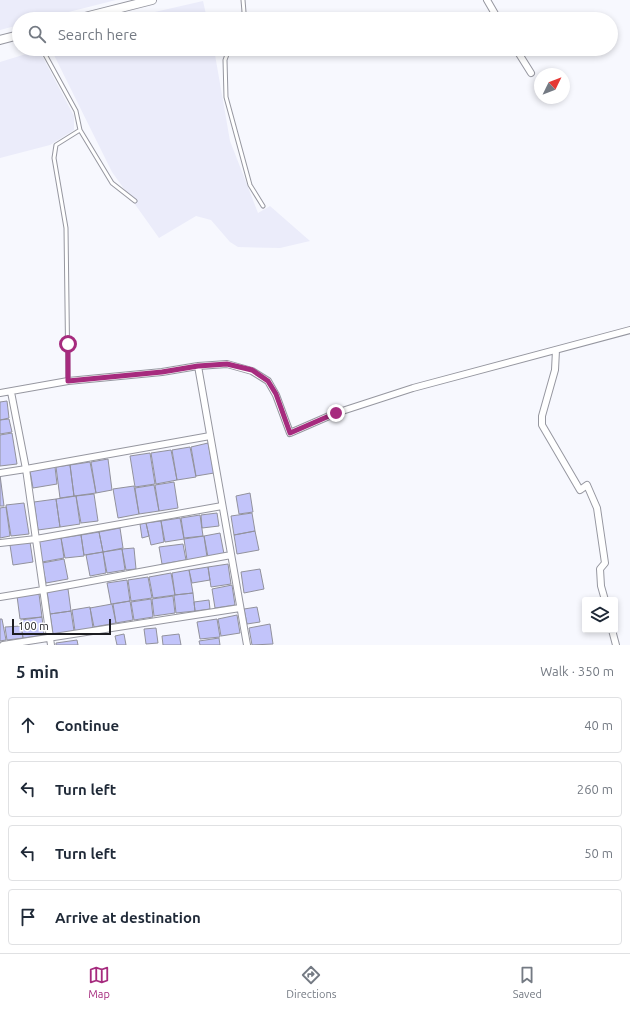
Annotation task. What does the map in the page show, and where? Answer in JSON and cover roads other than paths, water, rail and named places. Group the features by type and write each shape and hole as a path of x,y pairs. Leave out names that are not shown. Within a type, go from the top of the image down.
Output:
{"main road":[{"path":"105,12 152,0"},
{"path":"0,40 12,37"}],"street":[{"path":"487,0 494,12"},
{"path":"520,56 531,73"},
{"path":"0,393 68,381 227,364 252,370 268,381 276,394 290,433 336,413 413,388 630,330"},
{"path":"556,350 555,370 542,416 542,425 580,490 587,485 597,508 605,563 600,569 604,597"},
{"path":"198,366 247,645"},
{"path":"11,392 26,469 51,645"},
{"path":"0,472 26,469 210,436"},
{"path":"0,543 36,539 222,506"},
{"path":"0,597 231,555"},
{"path":"3,645 240,608"},
{"path":"613,633 616,645"}],"lane":[{"path":"243,0 244,12"},
{"path":"46,56 76,111 80,130 112,183 136,201"},
{"path":"226,56 225,60 226,97 250,185 263,206"},
{"path":"68,381 66,228 54,158 56,145 80,130"}]}
